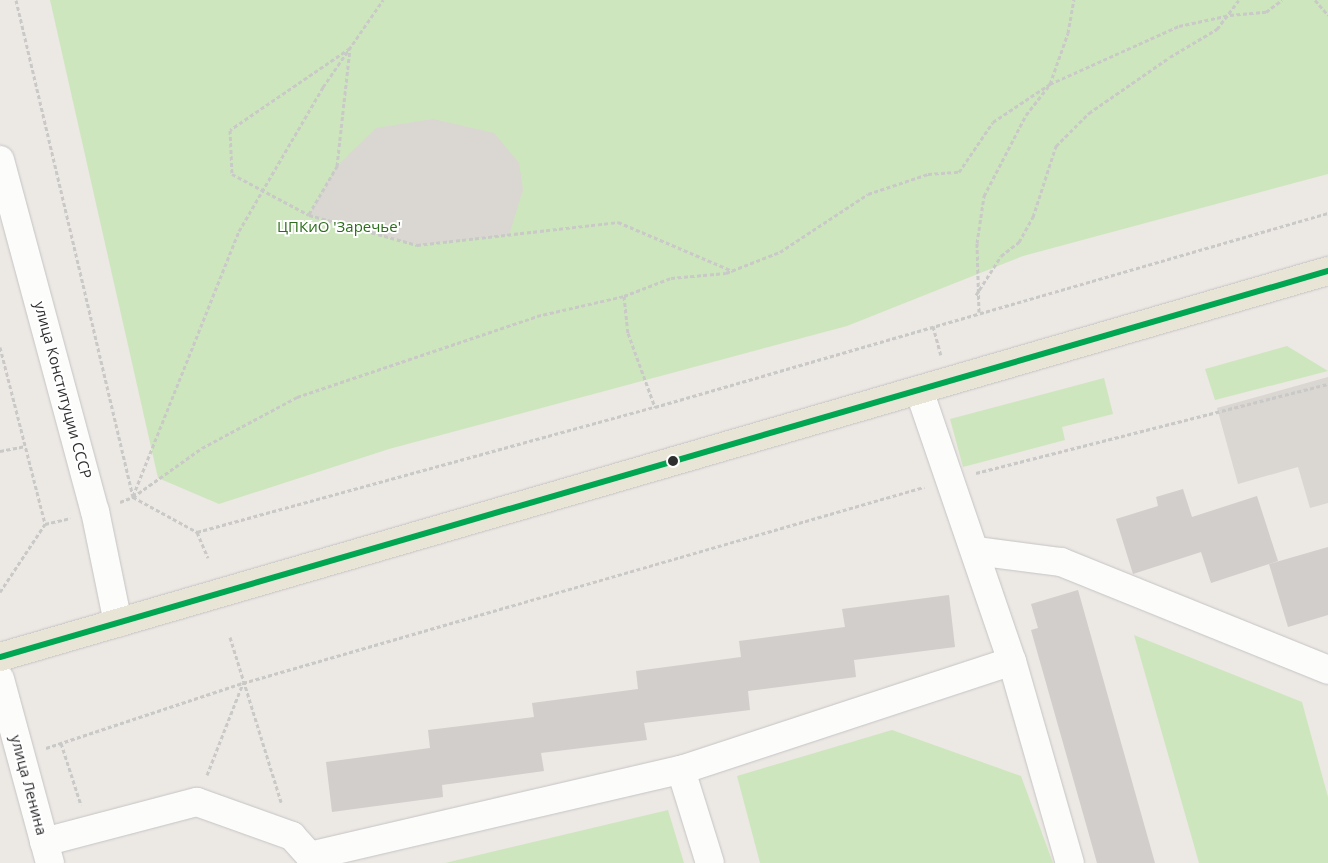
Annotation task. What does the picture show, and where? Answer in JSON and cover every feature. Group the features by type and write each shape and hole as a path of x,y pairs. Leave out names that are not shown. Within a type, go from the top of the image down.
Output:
{"main road":[{"path":"0,658 1328,271"}],"street":[{"name":"улица Конституции СССР","path":"0,160 96,511 118,623"},
{"path":"919,390 976,551 1012,661 1070,863"},
{"path":"976,551 1061,562 1328,670"},
{"path":"47,852 197,802 304,852 681,770 1012,661"},
{"name":"улица Ленина","path":"0,679 47,852"},
{"path":"681,770 710,863"}],"path":[{"path":"16,0 133,497 197,532 208,558"},
{"path":"133,497 239,231 323,87 383,0"},
{"path":"978,312 976,295 977,243 984,196 1026,115 1050,84 1068,33 1074,0"},
{"path":"976,295 1001,256 1019,242 1033,217 1056,146 1089,113 1170,57 1194,45 1230,15 1239,0"},
{"path":"118,503 133,497 202,448 297,397 538,316 624,296 671,278 733,271 780,252 868,194 928,174 959,172 993,122 1050,84 1179,26 1230,15 1266,12 1282,0"},
{"path":"1314,0 1328,15"},
{"path":"350,48 230,130 232,174 309,214 417,245 618,222 733,271"},
{"path":"309,214 338,166 350,48"},
{"path":"197,532 655,407 978,312 1328,213"},
{"path":"624,296 628,333 655,407"},
{"path":"0,347 44,524"},
{"path":"40,750 243,683 949,479 1328,384"},
{"path":"0,451 25,446"},
{"path":"0,592 44,524 71,518"},
{"path":"230,637 243,683 304,852"},
{"path":"197,802 243,683"}],"green space":[{"name":"ЦПКиО 'Заречье'","path":"50,0 1328,0 1328,174 1023,256 847,326 389,449 219,504 158,478"},
{"path":"1287,346 1328,371 1215,400 1205,369"},
{"path":"1104,378 1113,414 1062,427 1065,440 963,467 950,419"},
{"path":"1134,635 1302,702 1328,797 1328,863 1199,863"},
{"path":"892,730 1021,776 1053,863 760,863 737,776"},
{"path":"668,810 684,863 445,863"}],"shaded area":[{"path":"433,119 494,133 519,163 523,190 509,235 417,245 309,215 337,166 376,128"},
{"path":"1328,377 1328,503 1310,508 1298,467 1238,484 1217,408"}],"building":[{"path":"1183,489 1192,517 1257,496 1278,561 1211,583 1201,552 1133,574 1116,519 1158,506 1156,497"},
{"path":"1328,547 1328,615 1288,627 1269,564"},
{"path":"1078,590 1155,863 1097,863 1031,630 1038,628 1031,604"},
{"path":"949,595 955,647 854,660 856,677 748,691 750,710 644,723 647,740 541,753 544,771 442,785 443,797 332,812 326,762 430,748 428,730 534,717 532,703 638,689 636,671 741,657 739,641 845,627 842,609"}],"transit line":[{"path":"0,657 1328,271"}]}
